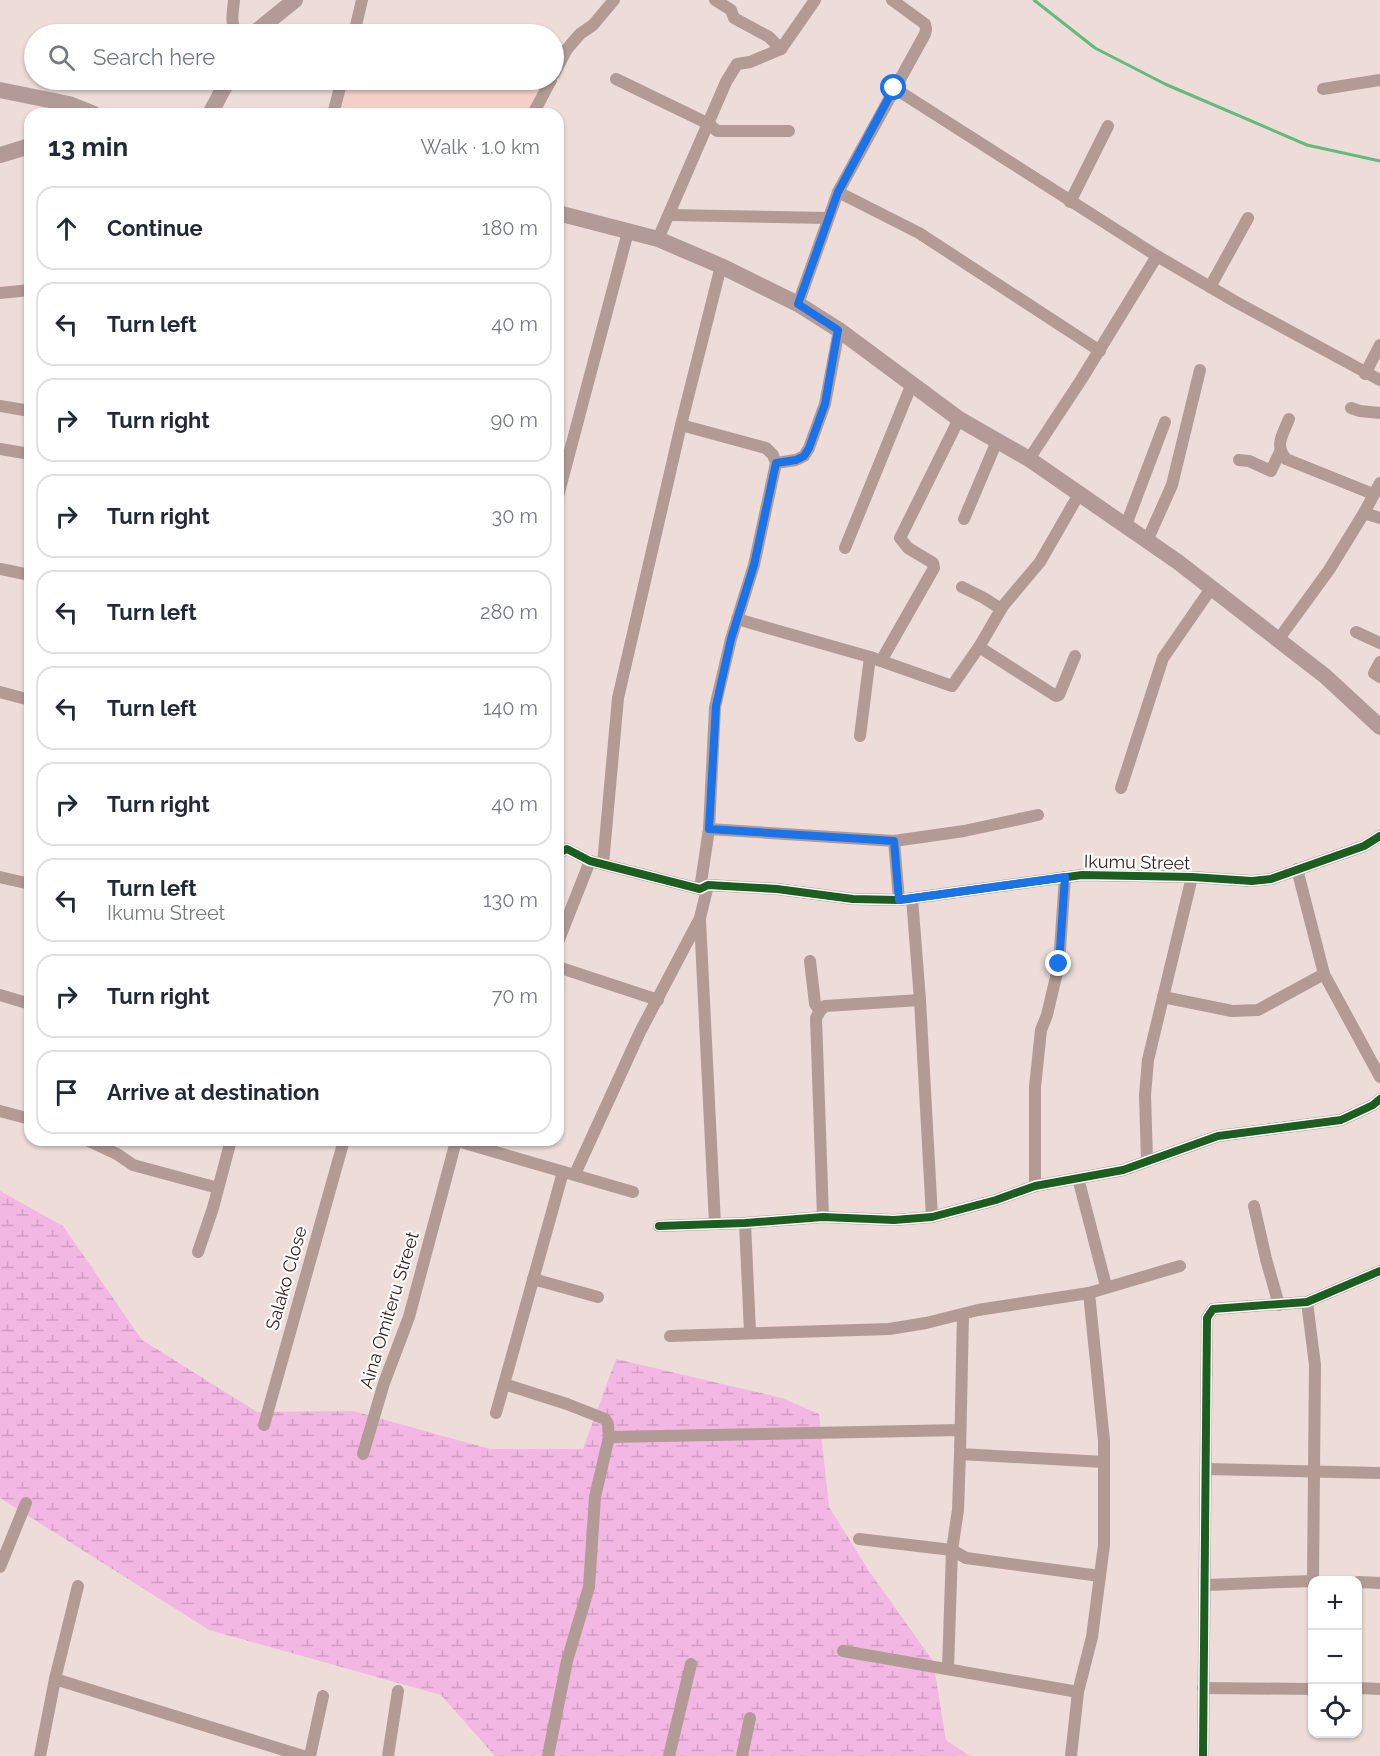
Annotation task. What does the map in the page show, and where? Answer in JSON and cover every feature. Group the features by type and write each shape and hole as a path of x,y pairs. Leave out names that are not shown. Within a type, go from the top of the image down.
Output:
{"main road":[{"path":"262,24 295,0"},
{"path":"0,90 79,108"},
{"path":"213,108 223,90"},
{"path":"0,155 24,148"},
{"path":"564,215 658,239 721,266 798,304 838,330 911,386 959,419 1029,459 1212,587 1325,676 1380,727"}],"street":[{"path":"232,24 234,0"},
{"path":"356,24 362,0"},
{"path":"564,55 580,34 608,10 614,0"},
{"path":"715,0 731,10 734,18 769,38 781,49"},
{"path":"658,239 726,82 737,64 750,62 781,49 815,0"},
{"path":"798,304 838,192 926,29 924,24 892,0"},
{"path":"616,79 709,124 717,131 789,131"},
{"path":"1323,89 1380,81"},
{"path":"894,88 1157,256 1365,374 1380,380"},
{"path":"335,108 339,90"},
{"path":"536,108 546,90"},
{"path":"1070,202 1108,126"},
{"path":"838,192 919,233 1100,351"},
{"path":"669,215 828,218"},
{"path":"1210,287 1248,218"},
{"path":"564,473 628,232"},
{"path":"1029,459 1100,351 1157,256"},
{"path":"603,864 618,699 681,425 721,266"},
{"path":"0,293 24,291"},
{"path":"776,463 796,460 804,456 809,448 825,404 838,330"},
{"path":"1365,374 1380,345"},
{"path":"1147,541 1172,485 1200,370"},
{"path":"845,548 911,386"},
{"path":"0,406 24,410"},
{"path":"1351,408 1374,413 1380,412"},
{"path":"860,736 875,659 934,568 933,563 908,548 900,538 959,419"},
{"path":"1278,640 1329,570 1377,489 1286,459 1278,446 1289,419"},
{"path":"1126,525 1165,422"},
{"path":"681,425 766,448 773,455 776,463 754,565 737,619 716,706 709,829 700,918 715,1224"},
{"path":"964,519 997,441"},
{"path":"0,449 24,453"},
{"path":"1239,460 1249,461 1270,471 1280,452"},
{"path":"737,619 875,659 952,686 979,647 1001,609 1040,562 1080,494"},
{"path":"1364,513 1380,518"},
{"path":"0,569 24,574"},
{"path":"962,587 1001,609"},
{"path":"1121,788 1163,658 1212,587"},
{"path":"1356,632 1380,643"},
{"path":"979,647 1056,696 1059,695 1074,656"},
{"path":"1380,662 1374,674 1380,677"},
{"path":"0,692 24,698"},
{"path":"709,829 894,841 964,831 1038,815"},
{"name":"Ikumu Street","path":"564,850 590,861 704,887 777,889 853,899 906,899 1065,877 1102,875 1252,881 1271,879 1364,846 1380,836"},
{"path":"894,841 906,899 920,1000 932,1217"},
{"path":"564,927 590,861"},
{"path":"1297,869 1324,974 1379,1072"},
{"path":"0,877 24,883"},
{"path":"1035,1186 1035,1087 1041,1030 1047,1015 1059,964 1065,877"},
{"path":"1147,1160 1145,1095 1148,1060 1192,877"},
{"path":"496,1413 533,1279 569,1173 700,918"},
{"path":"810,961 815,1004 820,1011"},
{"path":"564,969 658,1000"},
{"path":"1163,997 1232,1011 1258,1010 1324,974"},
{"path":"0,995 24,1002"},
{"path":"823,1217 816,1018 825,1006 920,1000"},
{"path":"660,1226 823,1217 894,1220 932,1217 996,1200 1035,1186 1123,1170 1218,1136 1341,1120 1373,1105 1380,1099"},
{"path":"0,1111 24,1117"},
{"path":"100,1146 133,1165 218,1188"},
{"path":"198,1251 229,1146"},
{"name":"Salako Close","path":"264,1425 342,1146"},
{"name":"Aina Omiteru Street","path":"363,1454 384,1383 409,1317 453,1146"},
{"path":"476,1146 633,1192"},
{"path":"1078,1178 1106,1286"},
{"path":"1254,1206 1266,1259 1280,1305"},
{"path":"745,1223 750,1332"},
{"path":"670,1336 889,1329 1089,1293 1106,1286 1180,1266"},
{"path":"1203,1756 1207,1318 1213,1309 1307,1302 1380,1271"},
{"path":"533,1279 597,1297"},
{"path":"1071,1756 1078,1692 1092,1638 1104,1545 1104,1441 1089,1293"},
{"path":"1307,1302 1315,1365 1312,1576"},
{"path":"948,1669 952,1550 958,1510 963,1314"},
{"path":"504,1384 567,1404 605,1419 608,1424 609,1437 595,1497 589,1587 567,1661 548,1756"},
{"path":"609,1437 960,1430"},
{"path":"960,1454 1104,1462"},
{"path":"1206,1469 1380,1473"},
{"path":"0,1568 26,1503"},
{"path":"859,1539 952,1550 966,1558 1100,1576"},
{"path":"1206,1586 1308,1581"},
{"path":"1362,1582 1380,1583"},
{"path":"40,1756 55,1679 78,1586"},
{"path":"843,1651 1078,1692"},
{"path":"669,1756 691,1664"},
{"path":"55,1679 303,1756"},
{"path":"1203,1688 1308,1689"},
{"path":"1362,1688 1380,1689"},
{"path":"388,1756 398,1691"},
{"path":"310,1756 323,1696"},
{"path":"742,1756 750,1718"}],"shaded area":[{"path":"345,90 538,90 530,108 340,108"}],"green space":[{"path":"0,1191 63,1226 142,1340 257,1412 353,1411 490,1449 583,1449 616,1359 782,1398 819,1414 829,1507 869,1571 933,1661 946,1740 970,1756 495,1756 441,1695 209,1630 0,1498"}],"waterway":[{"path":"1034,0 1095,48 1165,84 1307,145 1380,161"}],"cycle path":[{"path":"564,850 567,849 590,861 700,889 708,885 777,889 853,899 899,900 1082,875 1192,877 1252,881 1271,879 1364,846 1380,836"},
{"path":"659,1226 823,1217 894,1220 932,1217 996,1200 1035,1186 1123,1170 1218,1136 1341,1120 1373,1105 1380,1099"},
{"path":"1203,1756 1207,1318 1213,1309 1307,1302 1380,1271"}],"route":[{"path":"894,88 838,192 798,304 838,330 825,404 809,448 804,456 796,460 776,463 754,565 731,639 716,706 709,829 894,841 899,900 1065,877 1059,964"}]}
